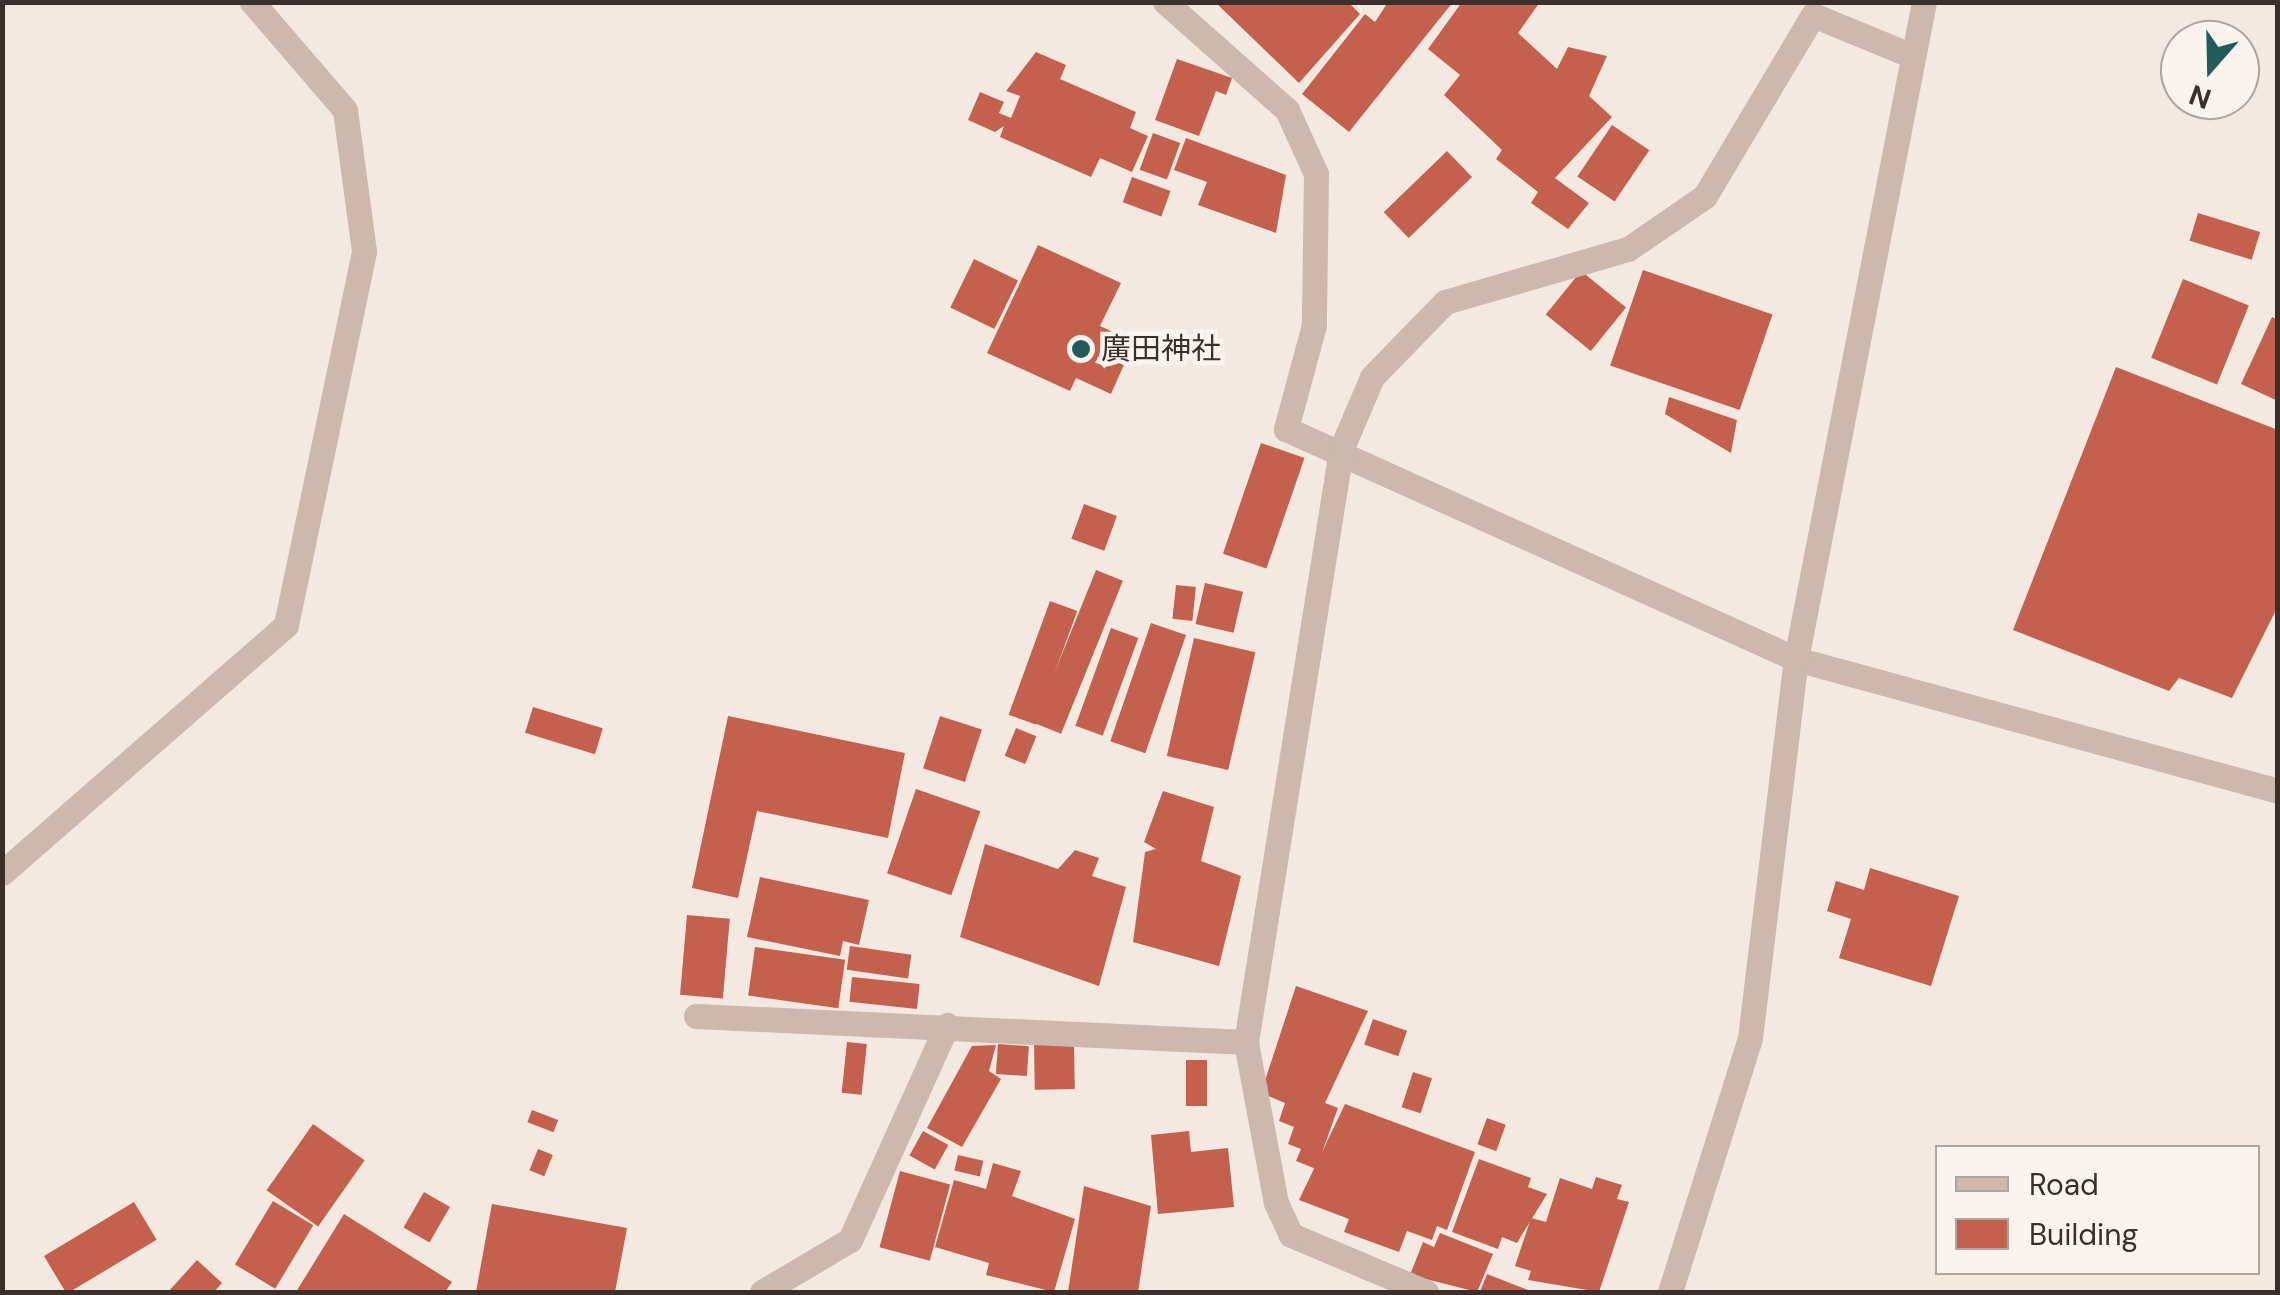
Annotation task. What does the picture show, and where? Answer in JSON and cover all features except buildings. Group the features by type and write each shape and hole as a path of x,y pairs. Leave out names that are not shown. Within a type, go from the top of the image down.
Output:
{"street":[{"path":"2,872 286,625 364,251 345,110 252,2"},
{"path":"1165,2 1288,110 1316,174 1314,325 1286,429 1341,450 1796,659 2278,792"},
{"path":"1670,1292 1750,1038 1796,659 1910,55 1924,2"},
{"path":"1426,1292 1291,1235 1276,1203 1246,1042 1341,450 1372,377 1444,302 1628,250 1705,196 1813,15 1910,55"},
{"path":"696,1016 1246,1042"},
{"path":"762,1292 850,1240 947,1025"}],"place":[{"name":"廣田神社","path":"1081,349"}]}
